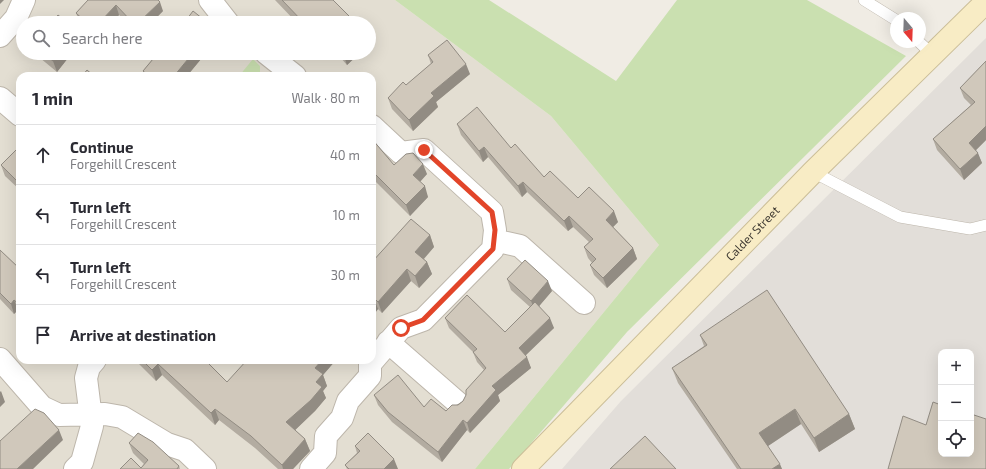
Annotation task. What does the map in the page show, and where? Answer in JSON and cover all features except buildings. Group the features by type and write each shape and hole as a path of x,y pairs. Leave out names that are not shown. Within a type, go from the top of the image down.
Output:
{"main road":[{"name":"Calder Street","path":"523,469 807,178 926,48 986,2"}],"street":[{"path":"17,16 24,0"},
{"path":"210,0 223,16"},
{"path":"0,36 16,18"},
{"path":"275,60 290,72"},
{"path":"376,130 401,153 424,150 492,212 495,230 493,249 423,320 401,328 376,357"},
{"path":"494,240 520,246 584,303"},
{"path":"388,342 458,403"},
{"path":"0,358 42,407 59,415 104,414 122,417 167,444 185,450 206,469"},
{"path":"75,469 82,462 92,426 86,378 91,364"},
{"path":"311,469 325,453 326,436 342,418 348,401 370,376 370,364"}],"lane":[{"path":"864,0 890,16"},
{"path":"807,178 900,217 970,229 986,224"}],"shaded area":[{"path":"0,0 395,0 551,116 659,245 475,469 0,469"},
{"path":"986,38 986,469 562,469 621,401"}],"green space":[{"path":"395,0 489,0 616,81 677,0 807,0 906,56 627,332 509,469 475,469 659,245 551,116"},
{"path":"252,60 260,66 260,72 242,72"}],"route":[{"path":"401,328 423,320 493,249 495,230 492,212 424,150"}]}
